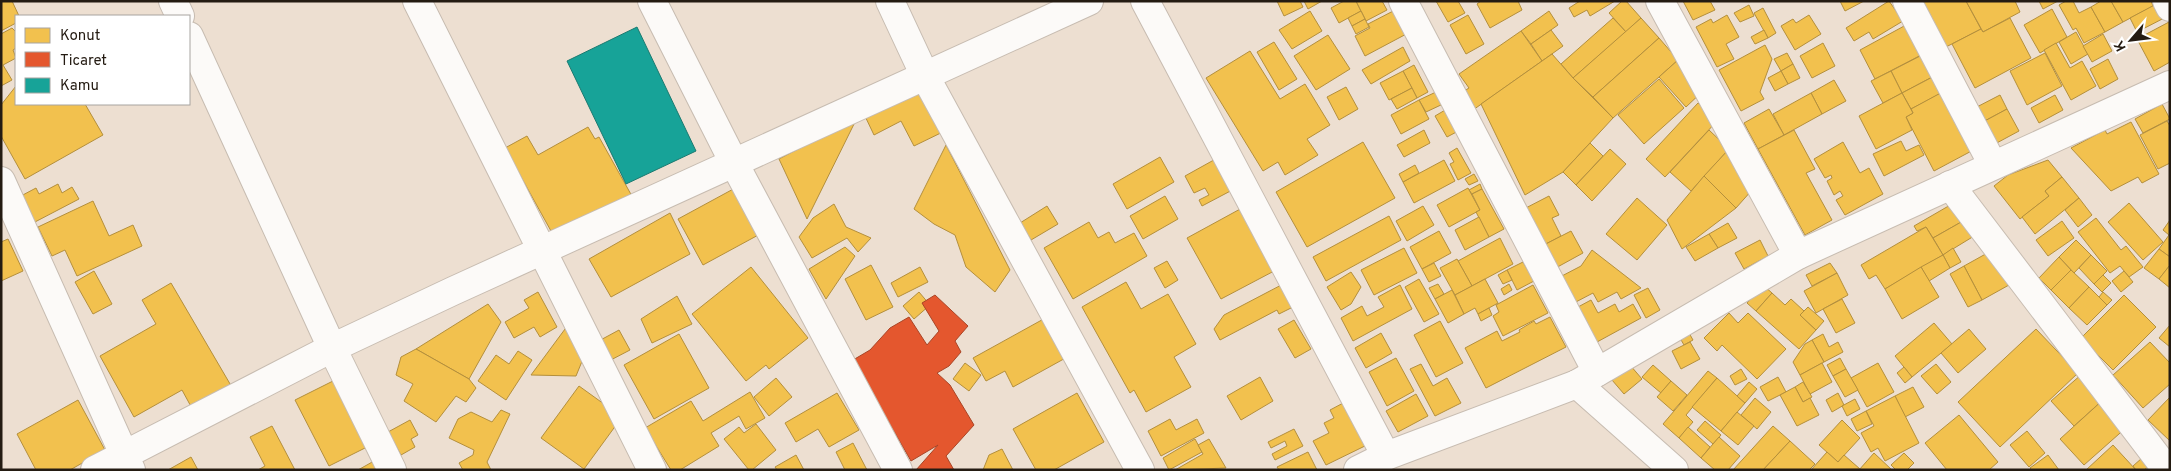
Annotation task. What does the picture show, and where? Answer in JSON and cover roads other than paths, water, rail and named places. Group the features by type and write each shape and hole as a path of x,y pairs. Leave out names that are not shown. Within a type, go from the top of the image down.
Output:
{"street":[{"path":"173,1 180,15"},
{"path":"417,1 652,470"},
{"path":"652,1 734,163 898,470"},
{"path":"890,1 925,76 1140,470"},
{"path":"95,470 128,462 332,348 542,250 1089,1"},
{"path":"1145,1 1386,456"},
{"path":"1403,1 1587,378 1674,470"},
{"path":"1660,1 1798,255"},
{"path":"1907,1 1993,165"},
{"path":"2167,1 2170,7"},
{"path":"190,38 332,348 392,470"},
{"path":"1358,470 1386,456 1587,378 1798,255 2170,85"},
{"path":"1,181 128,462"},
{"path":"1950,185 2167,470"}]}
